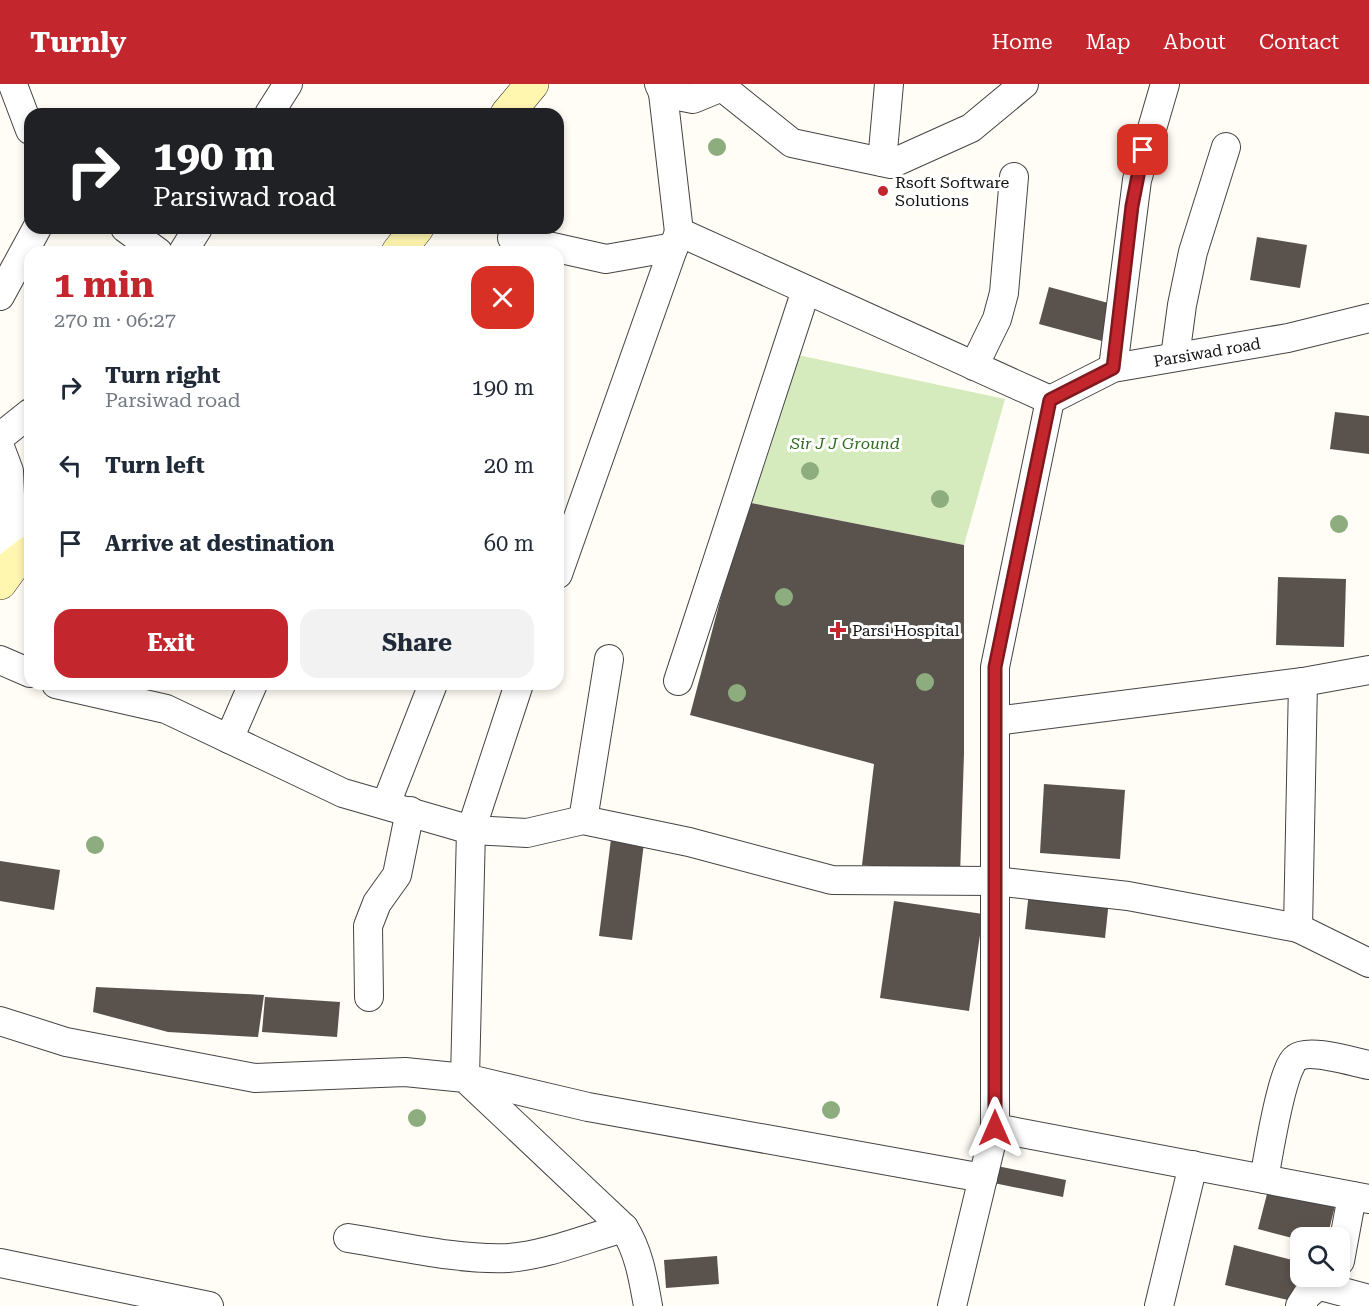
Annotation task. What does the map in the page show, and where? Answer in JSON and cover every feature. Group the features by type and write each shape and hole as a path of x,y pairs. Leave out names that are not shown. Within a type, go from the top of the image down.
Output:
{"main road":[{"path":"512,108 532,84"},
{"path":"403,246 412,234"}],"street":[{"path":"273,108 288,84"},
{"path":"882,162 889,84"},
{"path":"564,557 676,240 661,88 693,99 722,86 792,143 891,164 971,128 1024,84"},
{"path":"1113,368 1137,180 1165,84"},
{"path":"9,89 24,118"},
{"path":"1175,357 1182,305 1193,252 1226,147"},
{"path":"974,366 997,319 1004,293 1014,177"},
{"path":"133,234 150,246"},
{"path":"512,238 548,246"},
{"path":"564,250 606,259 676,240 806,290 1050,400 995,667 995,1128 952,1306"},
{"path":"0,296 24,253"},
{"path":"678,681 806,290"},
{"name":"Parsiwad road","path":"1050,400 1113,368 1288,338 1369,318"},
{"path":"0,437 24,418"},
{"path":"0,447 9,471 14,567"},
{"path":"583,820 609,659"},
{"path":"0,660 24,670"},
{"path":"996,721 1303,682 1369,670"},
{"path":"1298,928 1303,682"},
{"path":"82,690 166,709 342,793 398,807 471,830 527,833 583,820 689,842 832,880 995,881 1128,896 1298,928 1369,963"},
{"path":"229,739 250,690"},
{"path":"369,997 368,926 376,903 397,875 398,807 431,690"},
{"path":"517,690 471,830 465,1078 624,1228 634,1244 642,1269 648,1306"},
{"path":"0,1022 66,1042 255,1078 405,1072 465,1078 588,1107 984,1178"},
{"path":"1264,1179 1289,1065 1297,1056 1314,1054 1369,1065"},
{"path":"995,1128 1361,1197 1350,1231"},
{"path":"1160,1306 1193,1165"},
{"path":"348,1238 469,1256 509,1258 624,1228"},
{"path":"0,1263 99,1295 209,1306"},
{"path":"1316,1289 1369,1299"}],"green space":[{"name":"Sir J J Ground","path":"793,354 1005,399 964,545 746,502"}],"building":[{"path":"1257,237 1307,245 1300,288 1250,280"},
{"path":"1049,287 1112,304 1102,341 1039,324"},
{"path":"1335,412 1369,416 1369,454 1330,449"},
{"name":"Parsi Hospital","path":"746,502 964,545 964,754 960,875 862,865 874,764 690,715"},
{"path":"1278,577 1346,579 1344,647 1276,645"},
{"path":"1044,784 1125,790 1120,859 1040,853"},
{"path":"611,839 644,843 632,940 599,936"},
{"path":"0,861 60,870 54,910 0,901"},
{"path":"1029,891 1109,900 1105,938 1025,929"},
{"path":"894,901 983,914 969,1011 880,998"},
{"path":"96,987 264,995 258,1037 168,1032 93,1012"},
{"path":"265,997 340,1002 337,1037 262,1032"},
{"path":"992,1165 1066,1180 1063,1197 989,1182"},
{"path":"1268,1190 1335,1206 1330,1227 1290,1227 1290,1237 1258,1229"},
{"path":"1234,1245 1290,1259 1290,1287 1295,1287 1292,1301 1225,1285"},
{"path":"717,1256 719,1284 666,1288 664,1260"}],"place":[{"name":"Rsoft Software Solutions","path":"883,191"},
{"name":"Parsi Hospital","path":"838,630"}],"route":[{"path":"995,1128 995,667 1050,400 1113,368 1132,206 1143,150"}]}
